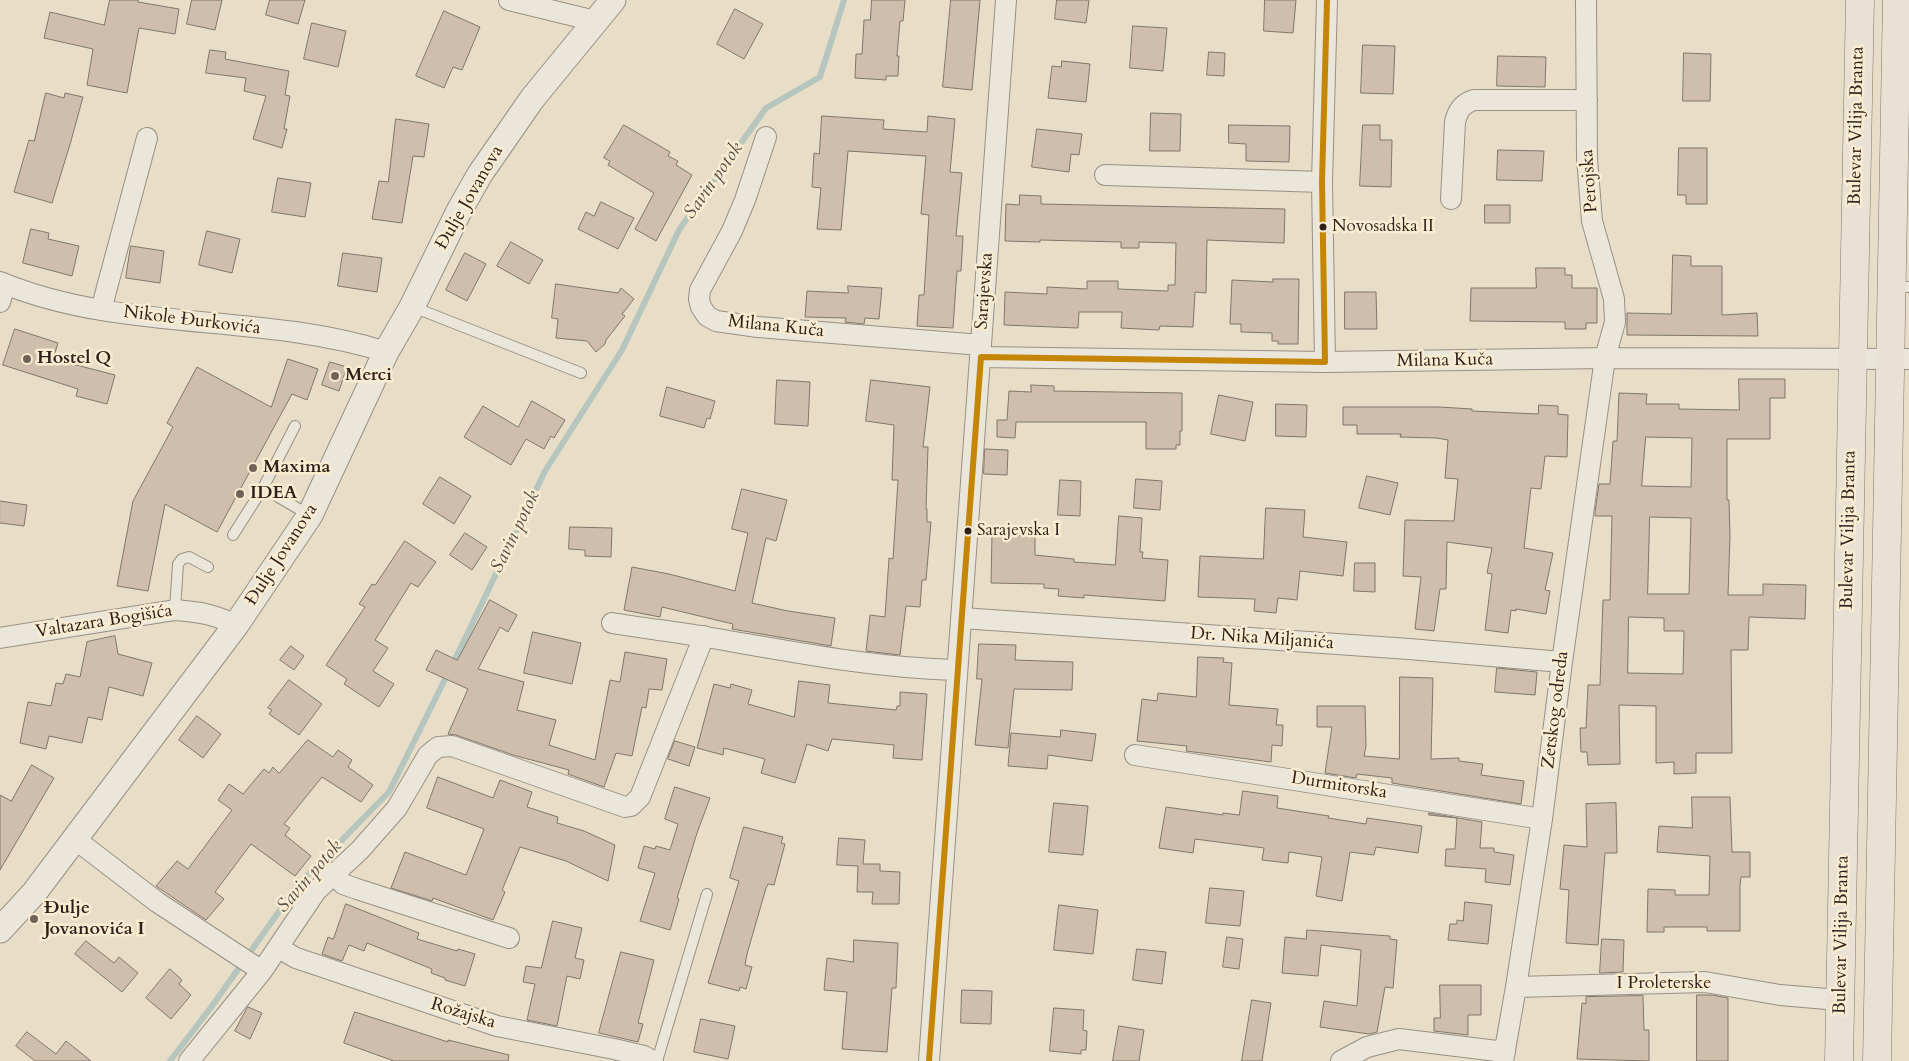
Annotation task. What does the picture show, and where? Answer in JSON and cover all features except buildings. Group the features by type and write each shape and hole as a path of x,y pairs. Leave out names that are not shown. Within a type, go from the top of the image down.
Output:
{"main road":[{"name":"Bulevar Vilija Branta","path":"1839,1061 1860,0"},
{"path":"1877,1061 1899,359 1901,143 1897,0"}],"street":[{"path":"509,0 595,21"},
{"name":"Đulje Jovanova","path":"0,930 34,893 236,625 310,515 386,352 412,307 458,211 480,174 532,99 613,0"},
{"name":"Sarajevska","path":"929,1061 1006,0"},
{"path":"1325,362 1322,182 1327,0"},
{"name":"Perojska","path":"1586,0 1587,158 1592,222 1614,299 1615,322 1605,358"},
{"path":"1451,199 1456,122 1458,112 1463,106 1474,100 1587,100"},
{"name":"Milana Kuča","path":"766,137 745,200 732,231 700,290 701,307 707,316 716,321 981,351 1325,362 1605,358 1899,359"},
{"path":"102,310 147,138"},
{"path":"1105,174 1322,182"},
{"name":"Nikole Đurkovića","path":"2,289 34,294 102,310 336,338 386,352"},
{"name":"Zetskog odreda","path":"1504,1056 1542,819 1605,358"},
{"name":"Valtazara Bogišića","path":"0,638 175,610 195,611 216,616 236,625"},
{"name":"Dr. Nika Miljanića","path":"962,618 1409,648 1562,662"},
{"path":"612,623 704,636 834,659 905,667 958,670"},
{"path":"189,1061 250,962 279,948 316,891 360,850 397,808 433,749 445,745 452,746 625,807 631,806 640,797 704,636"},
{"name":"Durmitorska","path":"1135,755 1542,819"},
{"path":"75,839 157,902 199,931 250,962"},
{"path":"333,874 350,887 509,938"},
{"name":"Rožajska","path":"279,948 290,955 317,965 496,1026 644,1056 653,1061"},
{"name":"I Proleterske","path":"1516,987 1705,982 1780,995 1840,999"},
{"path":"1341,1061 1367,1047 1399,1039 1504,1056"}],"lane":[{"path":"412,307 581,373"},
{"path":"233,535 264,488 295,426"},
{"path":"264,488 310,515"},
{"path":"175,610 178,564 182,559 189,557 208,567"},
{"path":"657,1061 706,894"}],"waterway":[{"name":"Savin potok","path":"170,1061 212,1006 297,886 389,792 545,471 622,350 679,230 766,108 820,77 844,0"}],"transit line":[{"path":"929,1061 981,357 1325,362 1322,182 1327,0"}],"place":[{"name":"Novosadska II","path":"1323,227"},
{"name":"Hostel Q","path":"27,359"},
{"name":"Merci","path":"335,376"},
{"name":"Maxima","path":"253,468"},
{"name":"IDEA","path":"240,494"},
{"name":"Sarajevska I","path":"968,531"},
{"name":"Đulje Jovanovića I","path":"34,919"}]}
